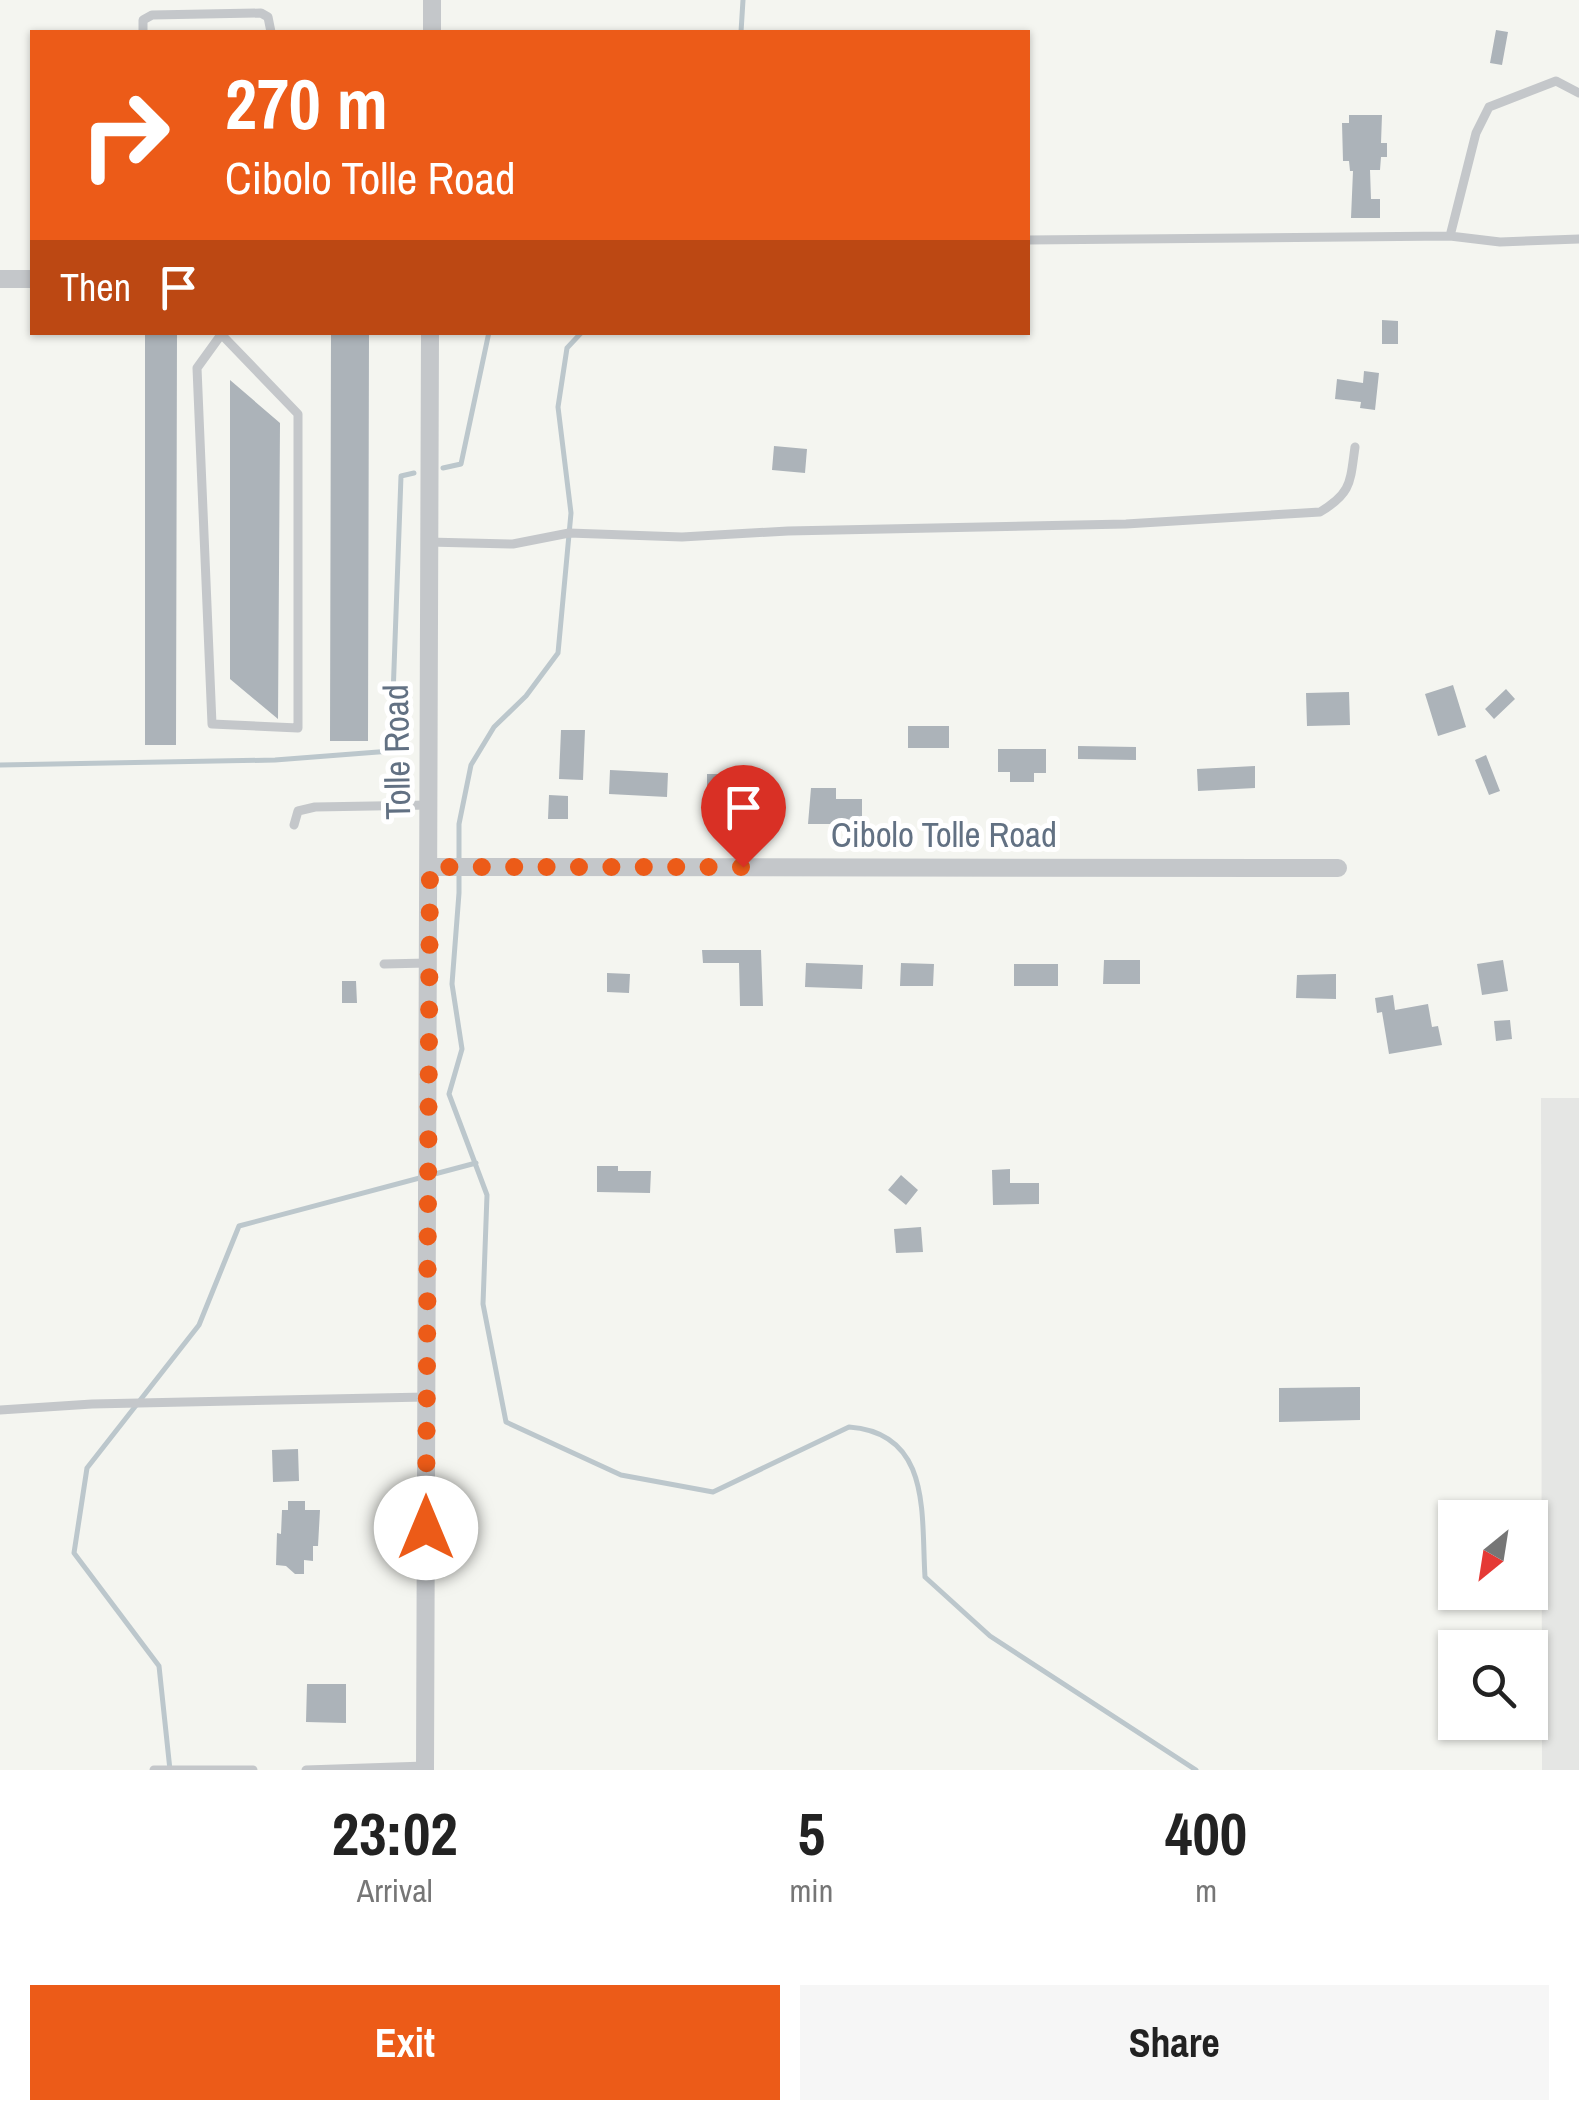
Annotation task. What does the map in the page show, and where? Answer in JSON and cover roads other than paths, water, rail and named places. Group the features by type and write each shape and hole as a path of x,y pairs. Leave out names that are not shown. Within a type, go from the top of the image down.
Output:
{"street":[{"path":"432,0 432,30"},
{"path":"0,279 30,279"},
{"name":"Tolle Road","path":"426,1768 430,335"},
{"name":"Cibolo Tolle Road","path":"430,867 1338,868"}],"lane":[{"path":"143,30 143,20 152,15 260,14 268,17 271,30"},
{"path":"1450,236 1476,134 1490,107 1556,81 1579,93"},
{"path":"1030,240 1450,236 1500,242 1579,239"},
{"path":"221,335 197,368 212,724 298,728 298,414 224,335"},
{"path":"428,542 514,544 558,533 716,536 1126,524 1320,512 1350,488 1355,446"},
{"path":"294,825 298,811 315,807 430,805"},
{"path":"384,964 430,963"},
{"path":"0,1410 92,1404 426,1397"},
{"path":"306,1770 426,1768"},
{"path":"154,1770 253,1770"}],"waterway":[{"path":"741,30 743,0"},
{"path":"443,468 461,464 488,335"},
{"path":"579,335 567,348 558,407 571,513 558,653 526,696 494,727 471,765 459,824 459,893 452,984 462,1049 449,1094 487,1195 483,1304 506,1422 621,1475 713,1492 849,1427 876,1433 895,1444 917,1481 925,1577 990,1636 1196,1770"},
{"path":"0,765 275,760 391,751 401,476 414,473"},
{"path":"170,1770 159,1666 74,1553 87,1468 199,1325 239,1226 476,1163"}]}
